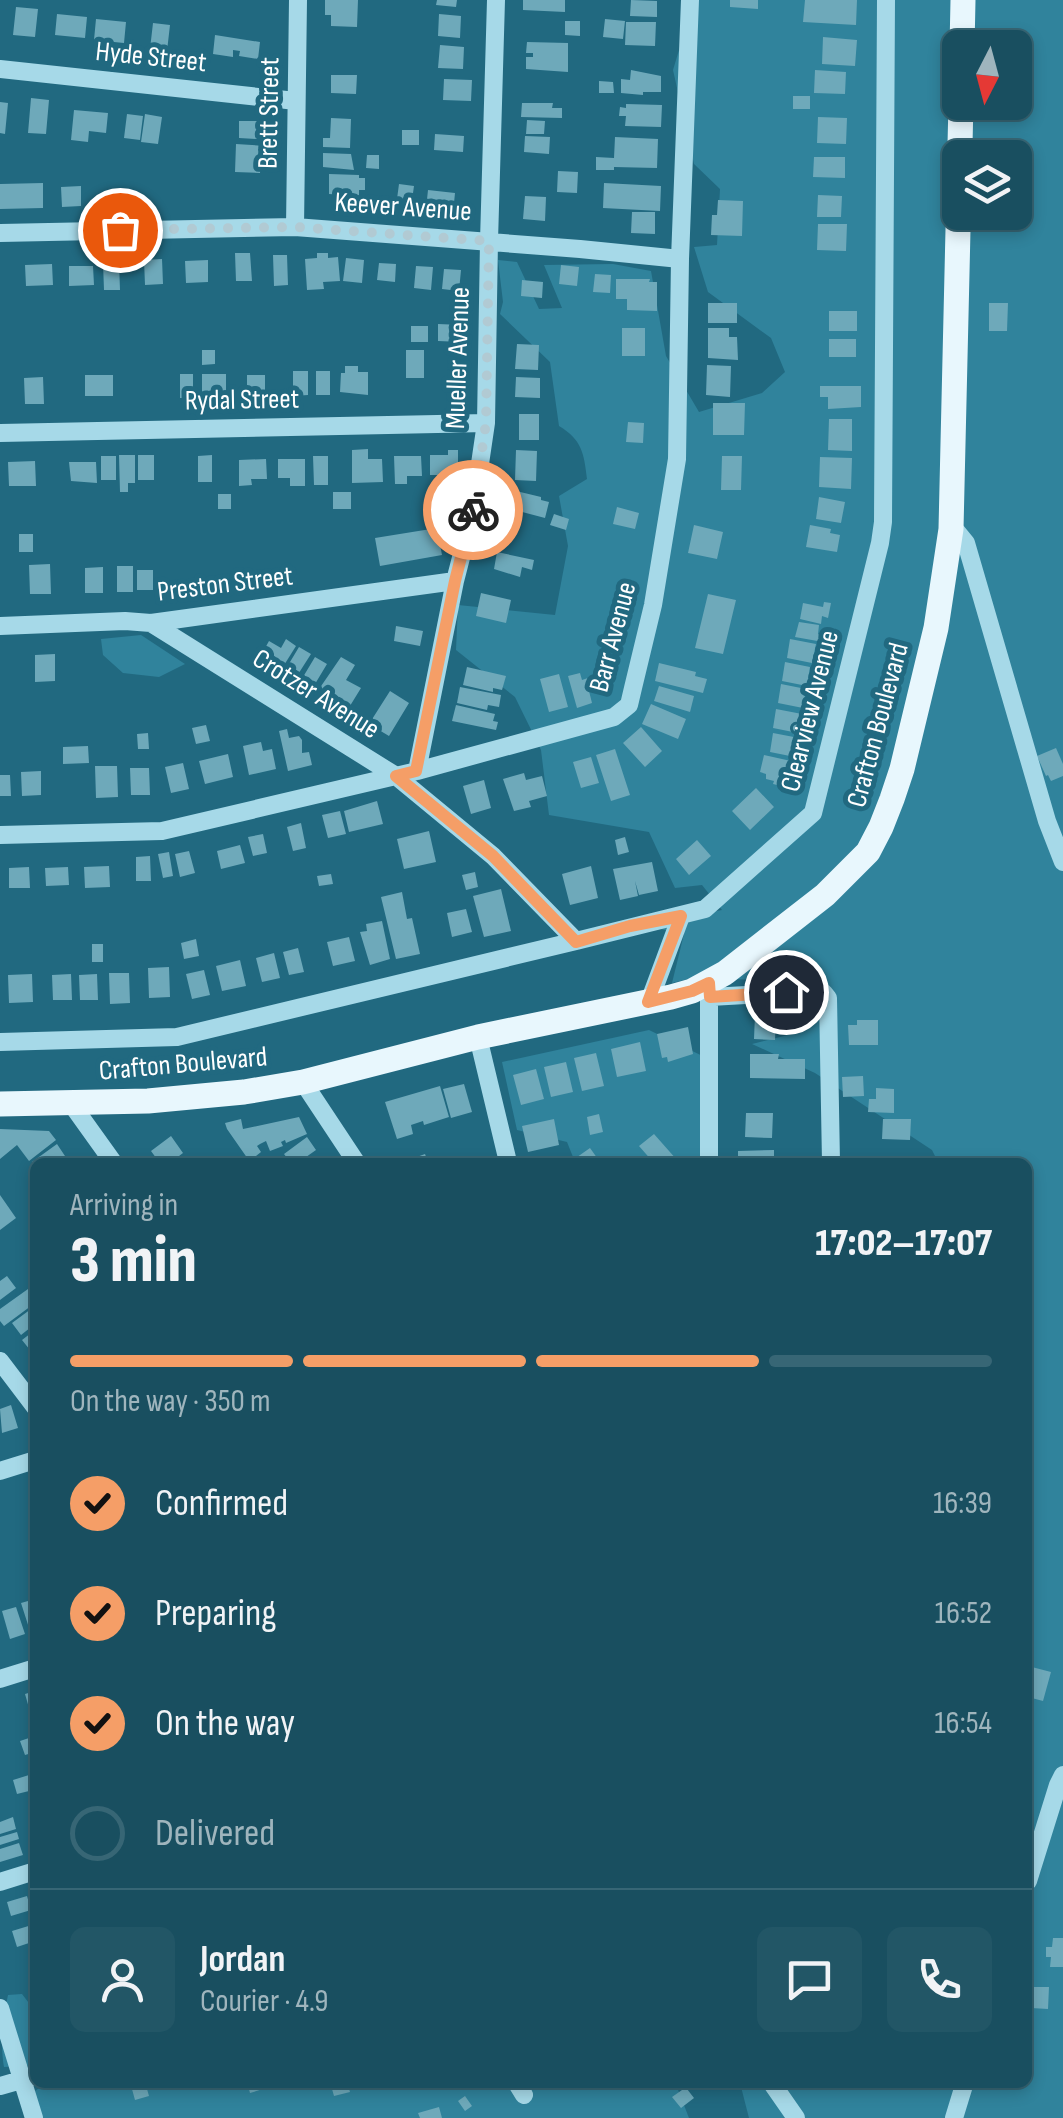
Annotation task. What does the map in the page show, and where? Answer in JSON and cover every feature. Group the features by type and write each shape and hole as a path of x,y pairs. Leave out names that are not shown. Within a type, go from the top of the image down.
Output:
{"main road":[{"path":"962,30 963,0"},
{"name":"Crafton Boulevard","path":"0,1104 189,1098 302,1082 478,1038 709,990 849,873 868,852 882,827 902,769 936,628 951,528 960,120"}],"street":[{"name":"Brett Street","path":"295,227 298,0"},
{"name":"Mueller Avenue","path":"416,771 473,511 486,423 496,0"},
{"name":"Barr Avenue","path":"0,835 162,831 416,771 614,717 629,705 653,604 677,459 690,0"},
{"name":"Clearview Avenue","path":"0,1042 177,1037 681,916 705,908 813,813 883,522 886,0"},
{"name":"Hyde Street","path":"0,69 296,100"},
{"name":"Keever Avenue","path":"0,233 295,227 680,259"},
{"name":"Rydal Street","path":"0,433 486,423"},
{"path":"951,528 966,544 1063,862"},
{"name":"Preston Street","path":"0,626 152,623 455,581"},
{"name":"Crotzer Avenue","path":"152,623 396,776 493,856 576,942"},
{"path":"648,1002 681,916"},
{"path":"709,1158 709,990 816,990 828,998 831,1158"},
{"path":"478,1038 503,1158"},
{"path":"302,1082 353,1158"},
{"path":"70,1102 110,1158"},
{"path":"0,1361 30,1400"},
{"path":"0,1470 30,1461"},
{"path":"0,1679 30,1670"},
{"path":"1032,1868 1063,1776"},
{"path":"0,1882 30,1872"},
{"path":"0,2008 29,2077 0,2086"},
{"path":"30,2088 34,2118"},
{"path":"775,2088 796,2118"},
{"path":"954,2118 963,2088"}],"shaded area":[{"path":"694,0 1063,0 1063,2118 749,2118 741,2088 1032,2088 1032,1158 936,1158 932,1150 815,1073 752,1044 804,1031 804,1003 753,980 696,977 672,983 684,934 641,925 722,910 702,885 675,888 649,832 549,815 541,750 515,697 456,650 458,605 555,615 568,546 559,496 587,479 580,448 559,426 550,362 500,314 503,302 498,260 517,262 539,309 562,308 544,265 613,264 651,271 666,356 699,412 762,393 785,372 771,338 708,292 694,247 717,245 720,189 694,164 673,70"},
{"path":"141,635 185,664 159,677 123,673 103,655 101,639"},
{"path":"649,1030 717,1063 715,1158 573,1158 567,1142 517,1130 502,1062"},
{"path":"22,1994 30,2004 30,2065 4,2067 8,1995"},
{"path":"40,2088 677,2088 689,2118 28,2118 24,2097"}],"building":[{"path":"325,0 358,0 357,27 331,26 331,15 325,15"},
{"path":"437,0 457,0 456,7 436,5"},
{"path":"523,0 565,0 565,12 523,10"},
{"path":"631,0 657,1 657,17 630,16"},
{"path":"730,0 758,0 758,9 730,7"},
{"path":"805,0 857,0 856,25 803,22"},
{"path":"16,7 38,9 35,37 13,35"},
{"path":"57,14 87,17 85,38 55,35"},
{"path":"439,14 461,16 460,38 438,36"},
{"path":"96,19 126,22 124,43 94,40"},
{"path":"605,19 625,21 623,39 603,37"},
{"path":"565,21 580,21 580,36 565,35"},
{"path":"626,22 656,22 655,46 625,45"},
{"path":"153,23 170,25 167,51 150,49"},
{"path":"215,35 260,42 258,59 239,56 240,51 233,50 233,57 213,54"},
{"path":"823,37 857,40 855,66 822,64"},
{"path":"527,42 568,43 568,72 526,69 526,57 533,57 533,53 526,53"},
{"path":"440,45 464,47 463,69 438,68"},
{"path":"631,70 661,76 661,92 621,93 621,79 630,80"},
{"path":"815,70 846,72 845,94 814,93"},
{"path":"331,75 357,75 356,94 331,93"},
{"path":"444,79 472,80 471,101 443,100"},
{"path":"599,81 613,82 614,93 599,93"},
{"path":"793,96 810,96 810,109 793,109"},
{"path":"31,98 49,100 46,134 28,133"},
{"path":"0,102 8,103 5,134 0,133"},
{"path":"522,103 553,103 552,108 562,108 562,118 521,117"},
{"path":"626,104 662,105 661,127 625,126 626,116 619,116 620,107 626,108"},
{"path":"74,110 108,113 106,133 89,131 88,142 71,140"},
{"path":"127,114 143,116 140,140 124,138"},
{"path":"145,114 162,117 158,144 141,142"},
{"path":"818,117 847,118 846,144 817,143"},
{"path":"331,118 351,119 350,148 323,147 323,138 330,138"},
{"path":"527,120 545,121 544,134 526,134"},
{"path":"239,121 259,121 258,139 239,138"},
{"path":"402,130 419,130 419,145 402,145"},
{"path":"435,134 464,136 463,152 434,150"},
{"path":"525,136 550,137 549,154 524,152"},
{"path":"615,137 658,139 657,168 596,170 596,157 614,158"},
{"path":"236,144 266,146 266,163 261,163 260,173 235,172"},
{"path":"323,153 351,154 354,170 323,167"},
{"path":"367,155 379,155 379,169 366,168"},
{"path":"814,157 845,157 845,178 813,177"},
{"path":"558,171 578,172 577,193 557,192"},
{"path":"329,174 359,175 365,178 365,190 359,190 359,196 329,194"},
{"path":"43,183 43,208 0,209 0,184"},
{"path":"604,183 661,186 660,211 603,208"},
{"path":"399,184 414,186 412,200 397,199"},
{"path":"81,186 81,206 62,207 61,187"},
{"path":"428,190 455,193 453,213 429,212"},
{"path":"818,195 842,196 841,217 817,217"},
{"path":"525,196 546,197 545,221 523,219"},
{"path":"718,200 743,201 742,236 711,235"},
{"path":"632,212 655,212 655,234 631,233"},
{"path":"818,224 847,224 846,251 817,250"},
{"path":"235,253 250,253 252,281 236,281"},
{"path":"317,253 338,257 340,281 323,282 324,289 307,290 305,259 317,258"},
{"path":"273,255 287,255 288,285 274,286"},
{"path":"346,258 364,260 362,283 343,281"},
{"path":"162,259 163,284 145,285 144,260"},
{"path":"208,260 208,282 186,283 185,261"},
{"path":"119,262 120,290 104,290 103,263"},
{"path":"379,263 396,264 395,282 377,280"},
{"path":"52,264 53,285 26,286 25,265"},
{"path":"561,265 579,267 577,286 559,284"},
{"path":"69,266 93,266 94,285 69,286"},
{"path":"416,266 433,267 431,290 414,288"},
{"path":"444,269 461,270 459,291 442,289"},
{"path":"595,274 611,275 610,293 593,292"},
{"path":"616,279 657,282 657,311 627,310 627,299 616,299"},
{"path":"522,280 543,282 542,298 521,296"},
{"path":"708,303 737,303 737,323 708,323"},
{"path":"989,303 1008,303 1007,331 989,331"},
{"path":"829,311 857,311 857,331 829,331"},
{"path":"438,324 462,325 462,342 438,341"},
{"path":"411,326 428,326 428,342 411,342"},
{"path":"622,328 645,328 645,356 622,356"},
{"path":"708,328 729,328 729,337 737,337 738,360 708,358"},
{"path":"829,339 856,339 856,357 829,357"},
{"path":"517,344 539,345 538,370 515,369"},
{"path":"202,350 215,350 215,364 202,365"},
{"path":"406,350 424,350 424,378 406,378"},
{"path":"707,365 731,366 730,397 706,395"},
{"path":"345,366 358,366 358,372 368,372 368,395 340,392"},
{"path":"293,371 308,371 308,395 293,396"},
{"path":"316,371 330,371 330,395 316,395"},
{"path":"180,374 193,374 193,398 180,398"},
{"path":"202,374 226,374 226,395 202,395"},
{"path":"85,375 113,375 113,396 85,396"},
{"path":"247,375 265,375 265,394 247,394"},
{"path":"43,377 44,404 25,404 24,378"},
{"path":"516,377 540,378 540,398 515,397"},
{"path":"820,386 861,386 861,407 828,409 828,397 820,397"},
{"path":"713,403 745,403 744,435 713,435"},
{"path":"519,414 539,414 539,440 519,440"},
{"path":"829,419 852,419 852,451 828,450"},
{"path":"628,422 644,423 643,443 626,442"},
{"path":"368,449 368,459 382,459 383,482 352,483 352,450"},
{"path":"448,450 458,450 458,480 430,475 430,455 448,455"},
{"path":"516,450 537,451 536,481 515,480"},
{"path":"119,455 135,455 135,483 128,483 128,492 120,492"},
{"path":"138,455 154,455 154,480 138,480"},
{"path":"212,455 212,482 198,482 198,456"},
{"path":"101,456 116,456 116,480 101,480"},
{"path":"313,456 328,456 328,485 314,485"},
{"path":"394,456 421,456 422,476 407,476 407,484 395,484"},
{"path":"722,456 742,456 741,490 721,490"},
{"path":"820,457 852,458 851,489 819,487"},
{"path":"266,459 267,479 251,479 252,485 239,486 239,460"},
{"path":"278,459 305,459 305,486 290,486 290,478 278,478"},
{"path":"35,461 36,486 9,486 8,462"},
{"path":"69,462 96,462 97,483 71,481"},
{"path":"512,490 549,502 545,518 507,508"},
{"path":"333,492 351,492 351,509 333,509"},
{"path":"218,494 231,494 231,509 218,509"},
{"path":"819,497 845,502 841,523 816,519"},
{"path":"617,507 639,513 635,529 613,524"},
{"path":"554,514 569,519 566,530 550,525"},
{"path":"694,525 723,532 717,559 688,553"},
{"path":"810,525 840,535 837,552 806,547"},
{"path":"437,528 442,555 380,566 375,538"},
{"path":"19,534 33,534 33,552 19,552"},
{"path":"497,552 534,560 532,570 522,567 520,577 494,569"},
{"path":"50,564 51,594 30,594 29,565"},
{"path":"117,566 133,566 133,592 117,592"},
{"path":"103,567 103,593 85,593 85,568"},
{"path":"137,570 153,570 153,590 137,590"},
{"path":"481,593 511,600 506,623 476,616"},
{"path":"708,594 736,600 723,654 695,648"},
{"path":"824,602 831,603 828,618 822,616 821,624 800,619 803,603 823,607"},
{"path":"799,622 819,625 818,634 824,635 823,642 795,637"},
{"path":"396,626 423,631 420,646 394,641"},
{"path":"286,639 296,646 281,670 260,657 269,641 281,648"},
{"path":"790,639 816,644 812,663 787,658"},
{"path":"299,647 311,654 295,679 284,672"},
{"path":"55,654 55,681 35,682 35,655"},
{"path":"315,657 327,664 312,689 300,682"},
{"path":"341,657 355,665 346,680 361,688 345,714 315,695"},
{"path":"785,662 810,667 807,686 782,681"},
{"path":"659,663 696,672 695,676 707,679 703,693 655,681"},
{"path":"467,667 506,676 502,690 493,688 493,692 463,685"},
{"path":"580,673 582,680 594,676 597,688 589,691 592,703 577,708 568,676"},
{"path":"559,674 568,707 549,712 540,679"},
{"path":"781,684 806,689 803,708 778,703"},
{"path":"659,686 694,696 690,712 654,701"},
{"path":"460,687 501,695 499,707 488,705 487,710 457,703"},
{"path":"390,691 409,703 389,736 369,724"},
{"path":"651,704 686,719 678,739 642,724"},
{"path":"456,705 495,714 496,730 452,721"},
{"path":"776,709 802,714 798,733 773,728"},
{"path":"206,725 210,741 196,744 192,728"},
{"path":"641,727 662,751 645,767 623,743"},
{"path":"287,729 289,738 299,736 302,740 302,753 309,752 312,765 288,771 279,731"},
{"path":"148,733 149,749 138,749 137,734"},
{"path":"773,733 799,738 795,757 770,752"},
{"path":"261,742 263,751 272,749 276,769 249,775 243,746"},
{"path":"88,746 89,763 63,764 63,747"},
{"path":"1056,748 1063,776 1051,781 1037,756"},
{"path":"615,749 630,795 611,801 596,755"},
{"path":"228,754 233,777 205,784 199,761"},
{"path":"764,755 800,763 794,789 766,779 766,774 760,772"},
{"path":"591,757 599,783 581,788 573,762"},
{"path":"183,763 189,789 171,793 165,767"},
{"path":"95,766 117,766 118,797 96,798"},
{"path":"130,768 149,768 150,795 131,795"},
{"path":"41,771 41,795 22,796 21,772"},
{"path":"524,773 526,780 542,776 547,796 529,801 531,807 514,811 503,779"},
{"path":"0,775 10,775 11,796 0,796"},
{"path":"484,780 491,808 471,814 463,786"},
{"path":"756,788 774,807 750,830 732,811"},
{"path":"377,801 383,824 349,832 344,811"},
{"path":"340,811 346,834 328,838 322,815"},
{"path":"301,823 306,848 293,851 287,827"},
{"path":"429,831 436,862 404,869 397,839"},
{"path":"263,834 267,853 253,856 248,837"},
{"path":"625,837 629,852 618,855 615,840"},
{"path":"697,840 711,856 689,875 676,859"},
{"path":"240,845 245,863 221,869 217,851"},
{"path":"189,851 195,873 180,877 175,854"},
{"path":"169,852 173,876 163,878 158,854"},
{"path":"150,856 151,881 136,881 136,857"},
{"path":"652,862 658,891 639,895 635,881 638,896 620,900 613,869"},
{"path":"109,866 110,887 85,888 84,867"},
{"path":"591,866 598,898 570,905 562,874"},
{"path":"29,867 30,888 9,888 9,868"},
{"path":"68,867 69,885 46,886 45,868"},
{"path":"475,872 478,887 466,890 462,875"},
{"path":"331,874 333,884 319,886 317,876"},
{"path":"501,889 511,931 484,937 473,896"},
{"path":"402,892 420,954 396,959 381,897"},
{"path":"466,909 472,932 452,937 447,913"},
{"path":"382,921 390,959 370,965 360,932 367,931 366,924"},
{"path":"349,937 355,961 333,966 327,942"},
{"path":"196,939 199,956 184,959 181,943"},
{"path":"92,944 103,944 103,962 92,962"},
{"path":"298,948 304,972 289,975 283,952"},
{"path":"274,953 280,978 262,982 256,958"},
{"path":"240,960 246,986 222,991 216,966"},
{"path":"169,967 170,997 149,998 148,968"},
{"path":"204,970 210,995 192,999 186,974"},
{"path":"109,973 129,973 130,1003 110,1004"},
{"path":"32,974 33,1002 9,1003 8,975"},
{"path":"71,974 72,1000 53,1000 52,975"},
{"path":"97,974 98,1000 80,1000 79,975"},
{"path":"755,1015 776,1016 775,1040 754,1039"},
{"path":"857,1020 878,1020 878,1045 849,1045 848,1025 857,1025"},
{"path":"688,1027 693,1054 668,1062 667,1057 662,1058 657,1034"},
{"path":"640,1042 646,1071 617,1077 611,1049"},
{"path":"596,1053 604,1086 582,1091 574,1058"},
{"path":"750,1054 805,1059 805,1079 750,1078"},
{"path":"566,1062 573,1092 551,1097 544,1067"},
{"path":"536,1069 544,1099 521,1105 513,1075"},
{"path":"863,1076 864,1096 843,1097 842,1077"},
{"path":"464,1084 472,1112 451,1118 443,1089"},
{"path":"440,1086 449,1117 411,1125 413,1134 397,1139 385,1102"},
{"path":"876,1088 894,1089 894,1113 868,1112 869,1099 876,1099"},
{"path":"746,1113 773,1113 772,1138 745,1137"},
{"path":"599,1114 603,1132 590,1135 587,1117"},
{"path":"299,1117 307,1134 286,1143 285,1140 281,1142 283,1146 270,1151 266,1141 257,1146 261,1152 257,1158 247,1158 225,1123 241,1119 243,1129"},
{"path":"554,1119 559,1145 528,1152 522,1126"},
{"path":"883,1119 911,1119 910,1140 882,1139"},
{"path":"0,1129 49,1131 56,1140 29,1161 17,1145 0,1159"},
{"path":"654,1134 675,1158 650,1158 639,1146"},
{"path":"171,1136 183,1153 176,1158 156,1158 151,1151"},
{"path":"307,1137 316,1150 305,1158 287,1158 284,1154"},
{"path":"57,1144 66,1158 38,1158"},
{"path":"590,1148 597,1158 576,1158"},
{"path":"774,1150 774,1158 738,1158 738,1151"},
{"path":"0,1195 16,1218 0,1230"},
{"path":"7,1276 16,1288 0,1300 0,1281"},
{"path":"30,1288 30,1307 4,1326 0,1309"},
{"path":"30,1310 30,1328 21,1335 12,1323"},
{"path":"30,1334 30,1350 22,1340"},
{"path":"11,1405 18,1428 2,1433 0,1409"},
{"path":"30,1600 30,1631 21,1603"},
{"path":"16,1607 25,1634 10,1639 2,1611"},
{"path":"1032,1667 1051,1672 1043,1701 1032,1698"},
{"path":"30,1738 30,1754 25,1755 20,1741"},
{"path":"29,1775 30,1791 17,1794 13,1780"},
{"path":"13,1817 16,1829 0,1834 0,1822"},
{"path":"17,1832 19,1839 0,1845 0,1837"},
{"path":"19,1843 23,1855 0,1862 0,1849"},
{"path":"27,1896 30,1910 11,1916 7,1902"},
{"path":"30,1926 30,1943 17,1947 12,1931"},
{"path":"1053,1938 1063,1938 1063,1967 1050,1967 1051,1957 1046,1957 1046,1947 1052,1947"},
{"path":"1032,1987 1049,1987 1048,2009 1032,2008"},
{"path":"132,2088 147,2088 149,2096 135,2100"},
{"path":"332,2088 349,2088 350,2092 334,2096"},
{"path":"688,2088 694,2098 681,2108 672,2097"},
{"path":"465,2096 472,2106 465,2111 458,2101"},
{"path":"439,2107 442,2118 420,2118 418,2113"}],"way so far":[{"path":"120,230 295,227 489,241 486,423 473,510"}],"route":[{"path":"473,510 416,771 396,776 493,856 576,942 681,916 648,1002 709,983 710,997 786,992"}]}
